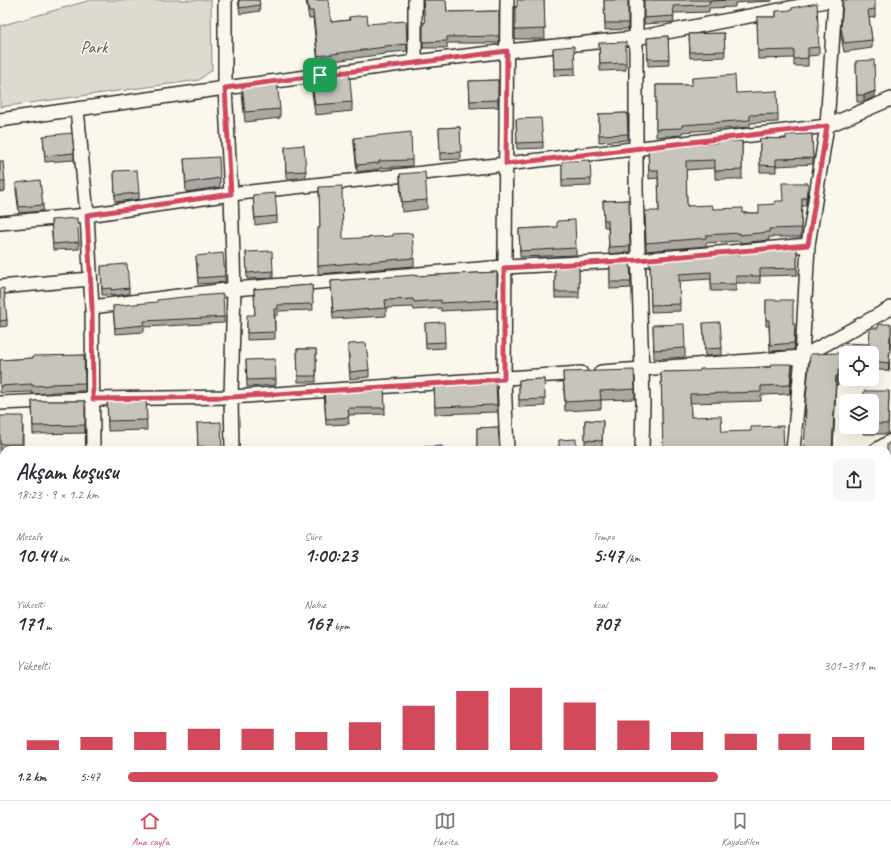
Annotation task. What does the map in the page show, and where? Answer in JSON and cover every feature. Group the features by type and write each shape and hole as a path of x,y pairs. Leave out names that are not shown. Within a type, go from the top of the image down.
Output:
{"street":[{"path":"225,0 225,88 231,194 234,289 232,446"},
{"path":"415,0 415,62"},
{"path":"506,446 504,268 507,0"},
{"path":"636,0 636,148 643,402 642,446"},
{"path":"0,120 77,108 415,62 636,38 831,0"},
{"path":"793,446 802,358 808,245 827,126 835,0"},
{"path":"0,223 87,215 231,194 506,164 827,126 891,99"},
{"path":"77,108 87,215 92,307 93,446"},
{"path":"92,307 234,289 504,268 638,260 808,245"},
{"path":"0,287 90,279"},
{"path":"0,403 93,399 232,397 802,358 891,308"}],"green space":[{"name":"Park","path":"91,0 211,0 212,70 199,80 0,107 0,26"}],"building":[{"path":"239,0 259,0 260,5 240,8"},
{"path":"307,0 328,0 331,22 350,20 349,17 367,15 368,24 406,21 407,44 318,56 313,11 309,11"},
{"path":"423,0 446,0 447,12 499,11 499,36 447,37 447,41 423,42 423,23 425,23"},
{"path":"517,0 544,0 545,29 515,30 515,7 517,7"},
{"path":"604,0 628,0 628,23 605,23"},
{"path":"644,0 735,0 709,1 709,5 673,6 674,16 644,18"},
{"path":"843,0 875,0 875,9 868,10 872,40 844,43 841,28"},
{"path":"817,3 819,47 808,48 808,58 794,59 794,50 758,51 757,17 776,17 776,11 792,10 792,8"},
{"path":"724,33 725,51 690,52 689,34"},
{"path":"668,36 669,59 648,59 647,38"},
{"path":"626,42 626,63 600,64 599,43"},
{"path":"574,46 575,68 554,69 553,48"},
{"path":"874,60 875,91 864,95 857,95 856,61"},
{"path":"349,70 352,102 315,105 311,75"},
{"path":"735,75 736,93 777,91 778,114 750,115 750,120 682,125 682,128 656,129 656,85 692,85 692,78"},
{"path":"498,80 498,100 470,101 469,81"},
{"path":"277,81 280,109 245,112 242,84"},
{"path":"627,113 628,134 599,135 599,114"},
{"path":"541,118 543,142 517,143 516,119"},
{"path":"460,127 461,152 440,153 439,128"},
{"path":"411,132 412,160 379,161 379,163 357,165 354,138"},
{"path":"72,133 74,153 45,156 43,136"},
{"path":"812,134 813,158 776,159 776,166 760,165 760,138 786,139 786,135"},
{"path":"719,141 742,141 742,170 715,171 715,160 686,161 687,206 712,205 713,209 743,208 743,213 759,213 759,205 775,204 775,201 783,201 782,183 808,183 806,198 802,198 801,228 769,229 769,232 740,235 740,233 706,235 706,238 646,243 645,211 659,211 658,170 649,170 648,147 719,143"},
{"path":"304,145 306,171 286,172 285,147"},
{"path":"219,157 220,178 186,183 184,159"},
{"path":"590,160 591,179 562,180 562,161"},
{"path":"0,161 3,161 5,182 0,182"},
{"path":"137,170 139,193 115,195 114,171"},
{"path":"425,172 427,200 402,202 400,174"},
{"path":"40,180 43,205 19,207 16,183"},
{"path":"342,186 343,239 393,236 393,234 412,233 414,258 318,266 318,228 320,228 319,187"},
{"path":"275,193 277,216 255,218 253,195"},
{"path":"629,200 630,246 609,247 608,220 604,220 603,201"},
{"path":"77,218 79,242 53,244 51,220"},
{"path":"575,220 576,248 520,251 519,229 557,227 557,221"},
{"path":"769,249 797,249 797,268 760,269 760,276 736,276 736,284 711,284 711,272 679,274 680,304 651,305 650,260 707,255 740,255 740,252"},
{"path":"272,251 273,271 247,273 246,252"},
{"path":"223,253 225,276 198,278 196,256"},
{"path":"630,262 631,282 610,282 610,264"},
{"path":"127,264 129,288 111,290 111,288 102,289 101,266"},
{"path":"555,267 579,267 579,292 555,292"},
{"path":"497,272 497,300 441,303 441,300 414,302 413,299 385,300 386,308 333,312 331,281 415,275"},
{"path":"312,285 313,304 278,305 278,309 274,309 275,332 247,333 247,315 255,315 254,289"},
{"path":"4,288 7,320 0,321 0,289"},
{"path":"223,294 224,317 144,321 144,325 115,328 113,306 157,302 157,300 183,297"},
{"path":"766,300 793,300 793,324 795,324 794,343 770,345 769,320 766,320"},
{"path":"444,322 445,342 426,343 425,323"},
{"path":"720,322 722,348 705,349 703,323"},
{"path":"684,324 685,348 654,350 653,325"},
{"path":"879,324 891,324 889,363 879,362 879,346 841,346 841,343 869,344 870,328 878,328"},
{"path":"366,343 369,370 350,372 348,344"},
{"path":"297,349 316,349 316,376 298,376"},
{"path":"839,353 839,370 838,376 836,376 832,446 804,446 805,409 810,354"},
{"path":"84,355 85,383 0,386 0,360 33,358 33,356"},
{"path":"275,359 276,379 247,380 246,360"},
{"path":"771,364 792,364 790,385 761,386 761,392 690,394 691,417 721,416 722,432 751,431 751,427 783,426 784,446 663,446 661,372 700,371 700,369 771,367"},
{"path":"634,370 635,389 600,391 601,400 565,402 563,372"},
{"path":"544,379 545,399 519,400 519,380"},
{"path":"496,382 497,405 435,407 434,384"},
{"path":"384,388 385,408 348,408 349,417 326,419 324,392"},
{"path":"864,391 889,391 888,424 879,424 879,394 864,394"},
{"path":"146,398 147,420 108,421 107,399"},
{"path":"32,401 85,401 85,425 33,426"},
{"path":"0,416 23,416 22,444 0,444"},
{"path":"585,420 603,421 602,441 585,440"},
{"path":"221,422 222,446 198,446 197,423"},
{"path":"498,427 500,446 477,446 477,428"},
{"path":"576,439 576,446 559,446 559,440"},
{"path":"891,442 891,446 887,446 887,444"}],"route":[{"path":"507,51 506,164 827,126 808,245 638,260 504,268 504,379 232,397 93,399 92,307 87,215 231,194 225,88 320,75 507,51"}]}
